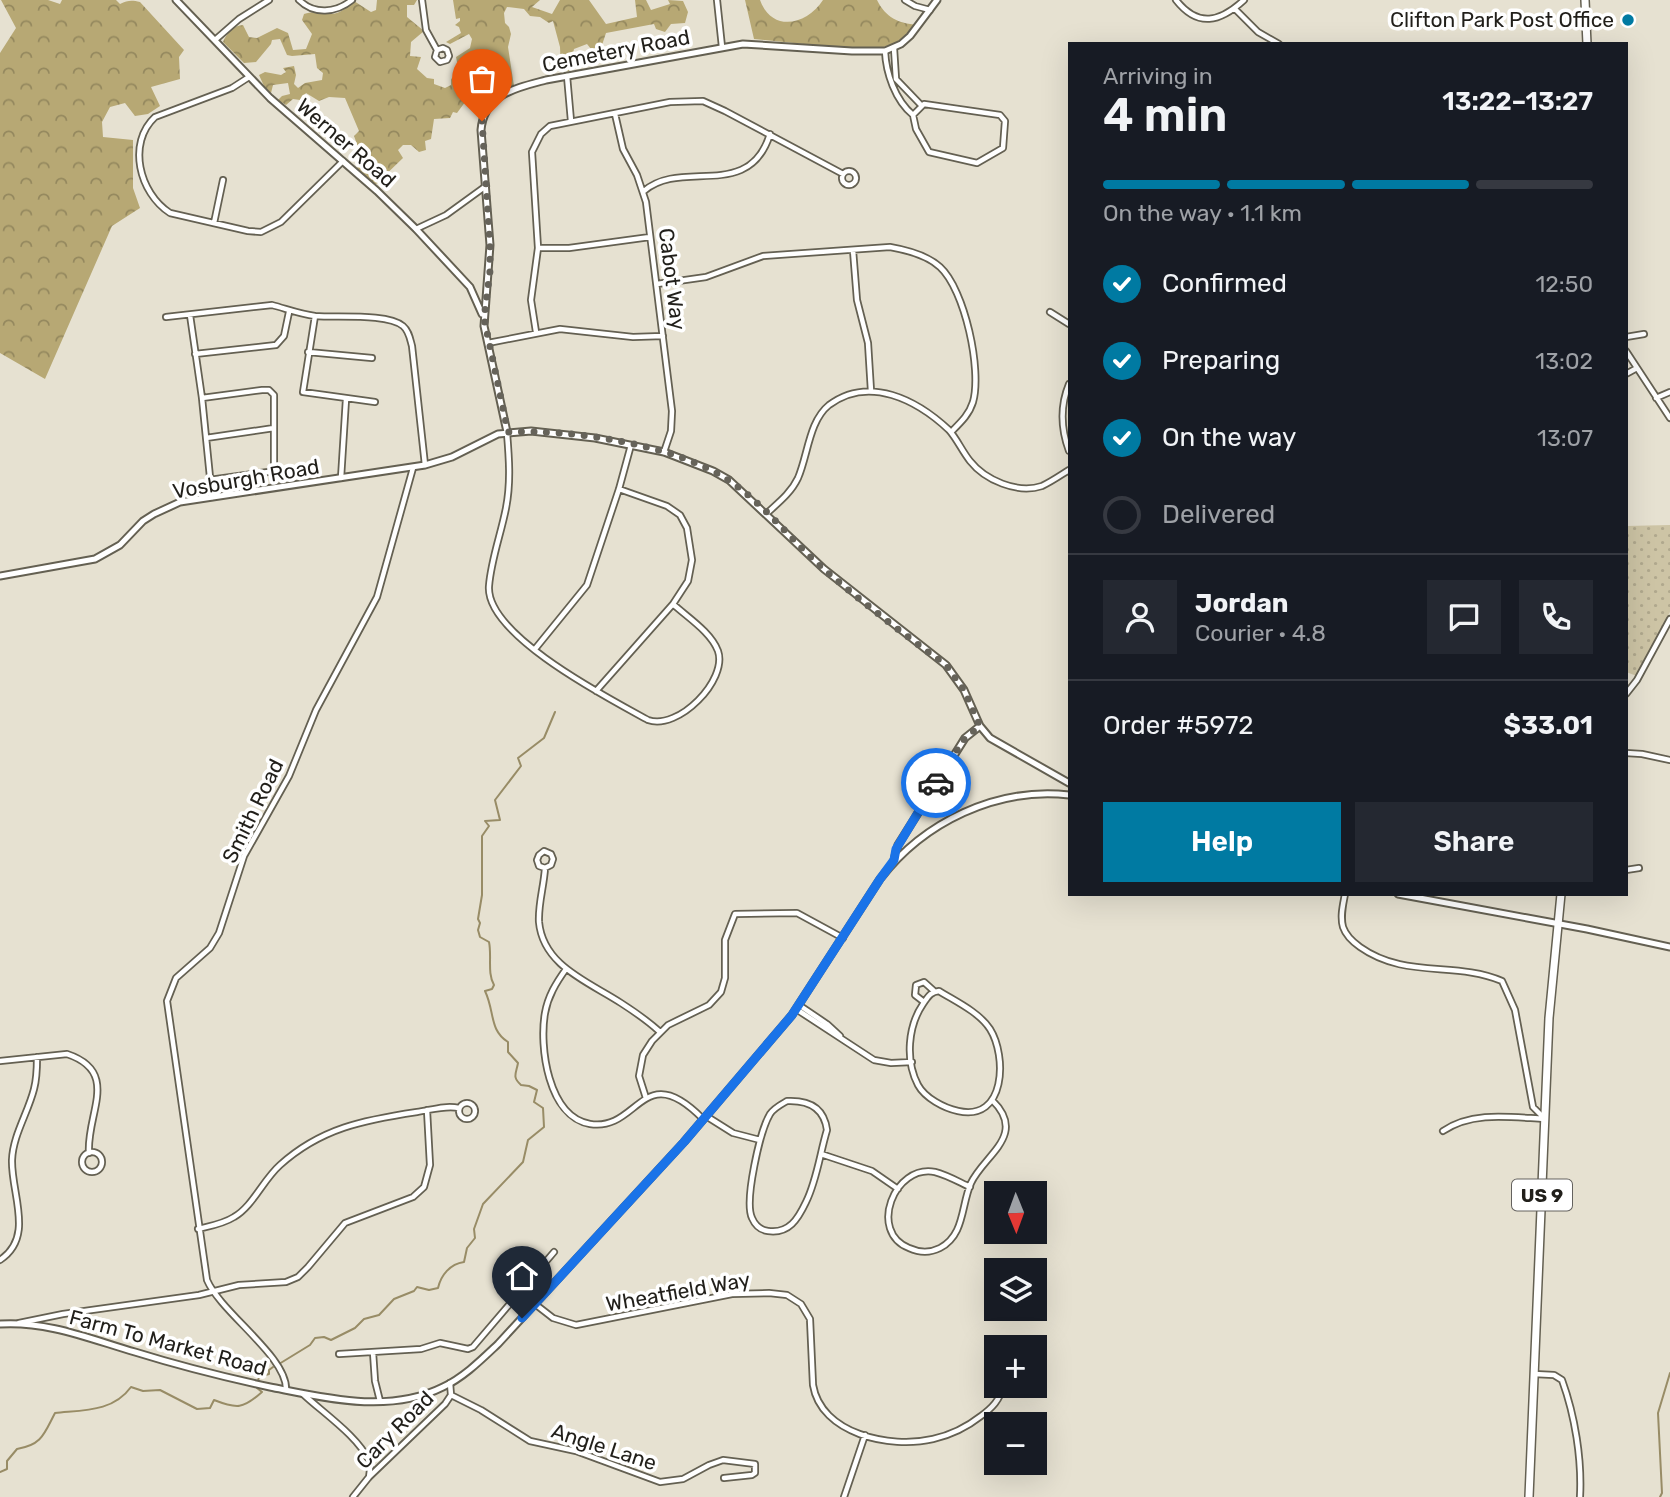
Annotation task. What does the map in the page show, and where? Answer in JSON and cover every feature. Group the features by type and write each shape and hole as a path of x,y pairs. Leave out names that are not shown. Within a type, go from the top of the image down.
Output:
{"main road":[{"path":"1586,0 1587,42"},
{"name":"US 9","path":"1529,1497 1549,1018 1561,896"}],"street":[{"name":"Werner Road","path":"176,0 270,97 416,229 470,287 484,318"},
{"path":"215,40 232,24 268,0"},
{"path":"299,0 310,8 329,11 352,0"},
{"path":"422,0 426,30 438,50"},
{"path":"717,0 722,47"},
{"path":"905,0 931,10"},
{"name":"Cemetery Road","path":"508,432 484,318 490,271 481,130 482,117 487,107 522,86 567,75 722,47 761,44 885,51 910,36 937,0"},
{"path":"1176,0 1189,15 1202,19 1218,18 1235,9 1244,0"},
{"path":"1235,9 1258,33 1275,42"},
{"path":"894,48 896,79 922,105"},
{"path":"885,51 889,77 905,107 913,115 925,148 935,155 977,163 1003,148 1005,121 1000,115 930,104 922,105 913,115"},
{"path":"567,75 571,121"},
{"path":"249,76 232,88 155,117 145,125 140,137 140,164 152,197 170,213 261,232 272,228 343,161"},
{"path":"537,332 531,300 538,248 532,152 546,128 554,124 670,102 703,101 843,174"},
{"name":"Cabot Way","path":"615,114 623,149 644,191 673,419 664,453"},
{"path":"644,191 672,180 745,169 757,160 770,134"},
{"path":"214,223 223,180"},
{"path":"416,229 446,215 486,186"},
{"path":"538,248 569,248 650,236"},
{"path":"657,284 706,277 763,256 890,247 925,257 940,267 953,285 964,310 972,351 975,394 967,415 951,432"},
{"path":"852,250 857,300 868,342 871,391"},
{"path":"166,317 272,305 289,312 315,316 384,319 398,323 406,329 412,346 425,465"},
{"path":"195,354 276,345 284,336 289,312"},
{"path":"1051,312 1068,323"},
{"path":"190,315 212,496"},
{"path":"315,316 303,392 375,402"},
{"path":"488,343 559,329 633,337 663,335"},
{"path":"1628,337 1644,334"},
{"path":"309,352 372,358"},
{"path":"1628,354 1670,418"},
{"path":"1628,373 1637,368"},
{"path":"1068,387 1062,408 1063,433 1068,448"},
{"path":"202,398 269,390 274,395 274,463 271,471 209,480"},
{"path":"766,513 788,494 797,480 810,438 827,407 853,394 871,391 894,395 910,402 951,432 977,470 988,477 1008,485 1041,486 1068,471"},
{"path":"1656,398 1670,392"},
{"path":"341,478 346,399"},
{"path":"206,438 274,428"},
{"path":"673,604 713,642 720,660 716,676 685,714 667,721 652,722 552,664 499,617 490,603 489,584 507,506 508,432 557,433 631,445 664,453 721,475 742,491 824,569 946,665 964,690 980,726 990,738 1068,782"},
{"name":"Vosburgh Road","path":"0,576 95,559 120,545 154,514 180,502 412,468 452,457 498,434 508,432"},
{"path":"535,650 587,585 620,489 631,445"},
{"name":"Smith Road","path":"286,1390 285,1376 211,1291 198,1229 167,1001 176,978 210,948 219,933 244,856 289,776 316,710 377,597 412,468"},
{"path":"596,691 673,604 688,581 692,560 689,536 683,519 667,506 620,489"},
{"path":"1628,691 1668,627 1670,619"},
{"path":"894,860 898,845 965,738 980,726"},
{"path":"1628,754 1670,760"},
{"name":"Farm To Market Road","path":"0,1324 19,1323 69,1331 199,1372 302,1394 357,1402 415,1396 450,1383 481,1360 536,1304 705,1117 797,1007 894,860 936,827 981,805 1010,798 1068,795"},
{"path":"545,868 539,918 541,933 551,955 566,969 638,1014 660,1032"},
{"path":"1628,870 1639,868"},
{"path":"1345,896 1343,927 1346,934 1369,953 1395,964 1414,968 1485,975 1502,981 1515,1010 1532,1103 1545,1119"},
{"path":"1409,896 1670,947"},
{"path":"646,1098 640,1081 639,1067 647,1048 660,1032 709,1005 721,992 725,940 736,914 797,913 843,938"},
{"path":"566,969 549,999 544,1019 547,1071 560,1102 579,1120 598,1124 616,1119 646,1098 665,1094 676,1097 733,1133 760,1140"},
{"path":"924,1002 915,995 916,985 924,982 934,991 939,991 980,1018 993,1035 1001,1078 992,1100 976,1110 963,1112 949,1108 933,1100 919,1088 912,1062 911,1029 924,1002 934,991"},
{"path":"797,1007 874,1060 891,1063 912,1062"},
{"path":"0,1061 67,1054 85,1062 95,1074 98,1091 88,1145 89,1153"},
{"path":"0,1260 8,1255 19,1235 12,1150 34,1091 37,1057"},
{"path":"970,1186 935,1172 909,1177 888,1205 890,1228 897,1240 906,1248 932,1252 951,1242 957,1234 972,1180 1001,1145 1004,1136 1004,1118 992,1100"},
{"path":"787,1101 807,1103 821,1112 826,1120 827,1130 807,1200 794,1222 781,1232 762,1230 750,1216 760,1140 771,1112 787,1101"},
{"path":"198,1229 221,1223 239,1214 281,1164 328,1134 366,1119 459,1108"},
{"path":"19,1323 63,1314 199,1295 239,1285 286,1282 298,1277 345,1223 403,1201 419,1192 427,1182 427,1110"},
{"path":"1443,1131 1461,1121 1482,1117 1545,1119"},
{"path":"89,1153 95,1153 101,1159 100,1168 94,1171 88,1171 82,1163 89,1153"},
{"path":"821,1154 872,1171 898,1189"},
{"path":"340,1354 421,1349 436,1343 468,1349 473,1347 554,1252"},
{"name":"Wheatfield Way","path":"536,1304 553,1318 576,1325 732,1294 787,1295 801,1304 810,1319 813,1385 818,1404 838,1424 865,1435 905,1442 933,1439 962,1429 988,1411 999,1398"},
{"path":"373,1352 375,1381 380,1401"},
{"path":"1534,1374 1554,1375 1562,1380 1575,1433 1580,1497"},
{"name":"Cary Road","path":"352,1497 451,1395 450,1383"},
{"path":"302,1394 348,1434 362,1451 370,1464 369,1477"},
{"name":"Angle Lane","path":"451,1395 481,1410 530,1441 576,1451 660,1482 683,1479 723,1460 755,1464 755,1473 752,1475 724,1478"},
{"path":"844,1497 865,1435"}],"shaded area":[{"path":"1670,525 1670,612 1637,676 1628,673 1628,526"}],"green space":[{"path":"1,0 48,0 60,4 62,0 116,0 120,4 140,2 184,50 179,57 180,79 151,87 160,106 148,114 135,116 125,103 110,107 102,122 103,137 133,140 133,188 140,208 112,226 45,379 0,353 0,53 16,28"},
{"path":"377,0 417,0 414,5 407,5 407,17 424,31 411,42 410,56 421,57 417,69 427,78 434,79 434,84 445,88 451,85 451,78 455,84 462,86 468,84 469,77 465,74 467,67 464,62 457,62 456,57 470,48 472,39 469,34 450,44 446,42 461,33 455,25 460,18 456,19 453,0 540,0 532,7 552,14 560,0 589,0 606,24 637,17 635,0 646,0 651,10 670,4 668,0 683,1 688,12 685,23 671,24 665,32 656,29 654,24 606,33 600,51 591,49 587,44 574,49 569,71 561,72 560,47 553,21 549,23 540,17 530,16 524,9 507,7 504,13 505,23 511,34 508,47 514,86 487,97 471,94 450,118 434,119 431,139 425,141 426,150 419,152 411,145 403,145 398,150 403,158 375,185 357,168 363,161 354,136 359,131 345,98 329,97 319,101 306,93 300,100 293,99 286,105 278,100 290,94 288,83 273,85 271,93 259,75 265,72 281,75 286,72 283,68 294,66 294,84 298,88 305,83 322,80 323,73 317,68 315,54 287,55 280,39 272,40 256,62 244,63 223,42 231,30 243,25 249,37 257,38 277,28 288,33 293,50 306,49 312,34 302,20 304,14 333,14 354,1 371,12 376,10"},
{"path":"745,0 760,0 765,10 773,17 790,22 808,15 823,0 877,0 893,19 917,25 896,43 881,48 843,48 754,39"}],"waterway":[{"path":"279,1364 310,1345 315,1338 324,1337 331,1340 355,1328 364,1319 379,1315 394,1299 414,1291 417,1287 429,1290 438,1288 447,1271 464,1262 467,1248 475,1238 474,1229 483,1204 523,1162 528,1140 544,1127 543,1108 534,1102 537,1090 521,1085 516,1080 518,1063 508,1052 508,1042 495,1026 485,991 492,989 494,985 489,942 480,937 478,919 482,895 482,836 489,826 485,821 500,820 495,800 521,766 518,758 544,738 555,712"},
{"path":"258,1381 259,1377 269,1374 273,1367"},
{"path":"1660,1497 1658,1413 1670,1373"},
{"path":"0,1472 7,1469 7,1461 17,1449 32,1445 41,1437 55,1413 106,1405 124,1395 131,1387 143,1391 160,1390 197,1409 210,1408 214,1400 240,1406 262,1392 257,1388"}],"way so far":[{"path":"482,121 490,245 484,326 508,432 557,433 631,445 664,453 713,471 729,480 824,569 946,665 958,680 980,726 968,734 936,783"}],"place":[{"name":"Clifton Park Post Office","path":"1628,20"}],"route":[{"path":"522,1318 684,1142 792,1015 894,860 896,849 936,783"}]}
